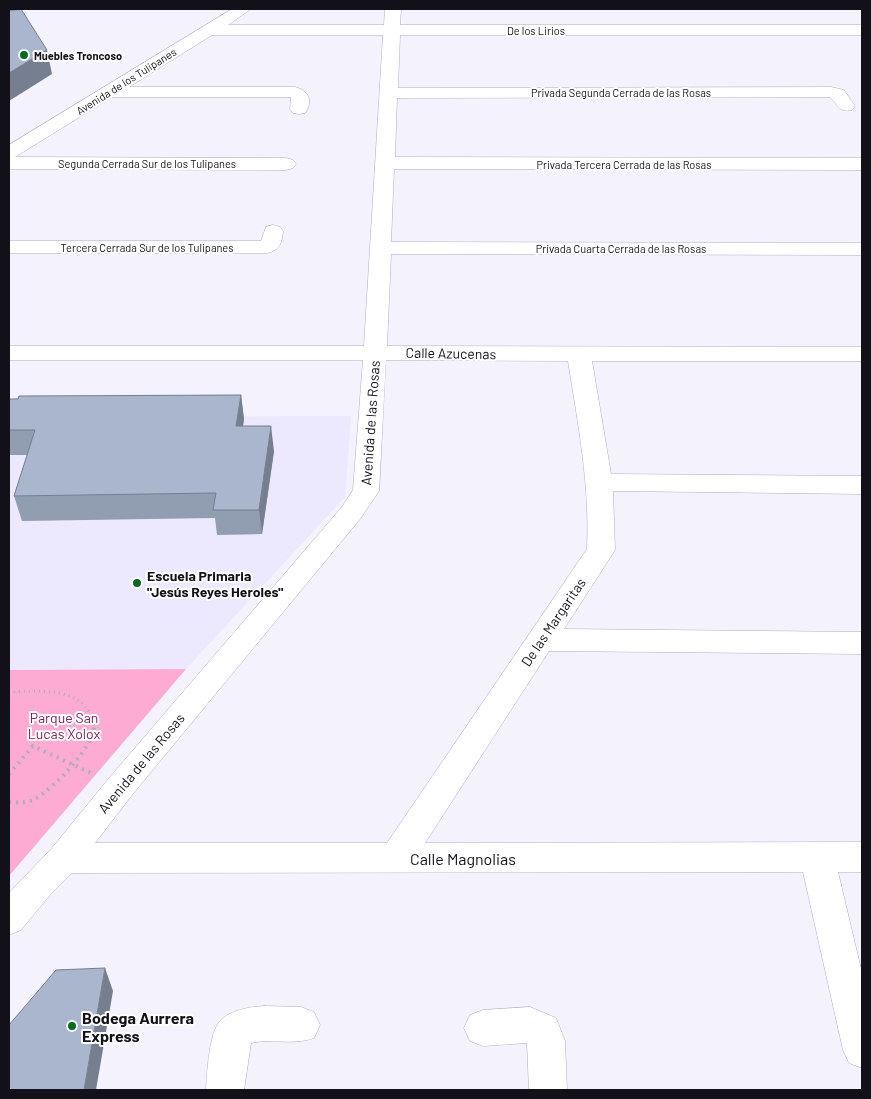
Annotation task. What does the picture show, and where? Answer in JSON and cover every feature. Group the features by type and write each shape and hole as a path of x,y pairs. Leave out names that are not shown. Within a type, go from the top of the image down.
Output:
{"street":[{"name":"Avenida de los Tulipanes","path":"9,153 243,9"},
{"name":"De los Lirios","path":"209,30 393,19 862,30"},
{"name":"Avenida de las Rosas","path":"9,919 38,884 64,858 120,786 351,513 366,491 393,19"},
{"path":"108,92 295,92 300,95 299,109"},
{"name":"Privada Segunda Cerrada de las Rosas","path":"390,93 831,92 838,94 846,106"},
{"name":"Segunda Cerrada Sur de los Tulipanes","path":"9,163 286,164"},
{"name":"Privada Tercera Cerrada de las Rosas","path":"385,163 862,164"},
{"name":"Tercera Cerrada Sur de los Tulipanes","path":"9,247 267,247 271,244 273,231"},
{"name":"Privada Cuarta Cerrada de las Rosas","path":"379,248 862,248"},
{"name":"Calle Azucenas","path":"9,353 862,354"},
{"name":"De las Margaritas","path":"396,858 601,550 603,526 599,482 579,354"},
{"path":"599,482 862,485"},
{"path":"541,640 862,643"},
{"path":"817,857 862,1050"},
{"name":"Calle Magnolias","path":"64,858 862,857"},
{"path":"225,1090 232,1035 237,1028 248,1025 301,1025"},
{"path":"483,1028 530,1025 543,1031 546,1041 548,1090"}],"path":[{"path":"9,692 53,691 67,694 80,701 89,713 95,728 91,740 48,790 33,800 16,803 9,802"},
{"path":"9,774 33,746 120,786"}],"shaded area":[{"name":"Escuela Primaria \"Jesús Reyes Heroles\"","path":"351,416 345,497 186,669 9,670 9,417"}],"green space":[{"name":"Parque San Lucas Xolox","path":"186,669 9,876 9,670"}],"building":[{"path":"21,9 47,50 9,73 9,11"},
{"path":"241,395 236,426 271,426 259,510 213,510 216,493 14,496 35,430 9,430 9,399 18,399 19,396"},
{"name":"Bodega Aurrera Express","path":"105,968 84,1090 9,1090 9,1025 56,970"}],"place":[{"name":"Muebles Troncoso","path":"24,55"},
{"name":"Escuela Primaria \"Jesús Reyes Heroles\"","path":"137,583"},
{"name":"Bodega Aurrera Express","path":"72,1026"}]}
